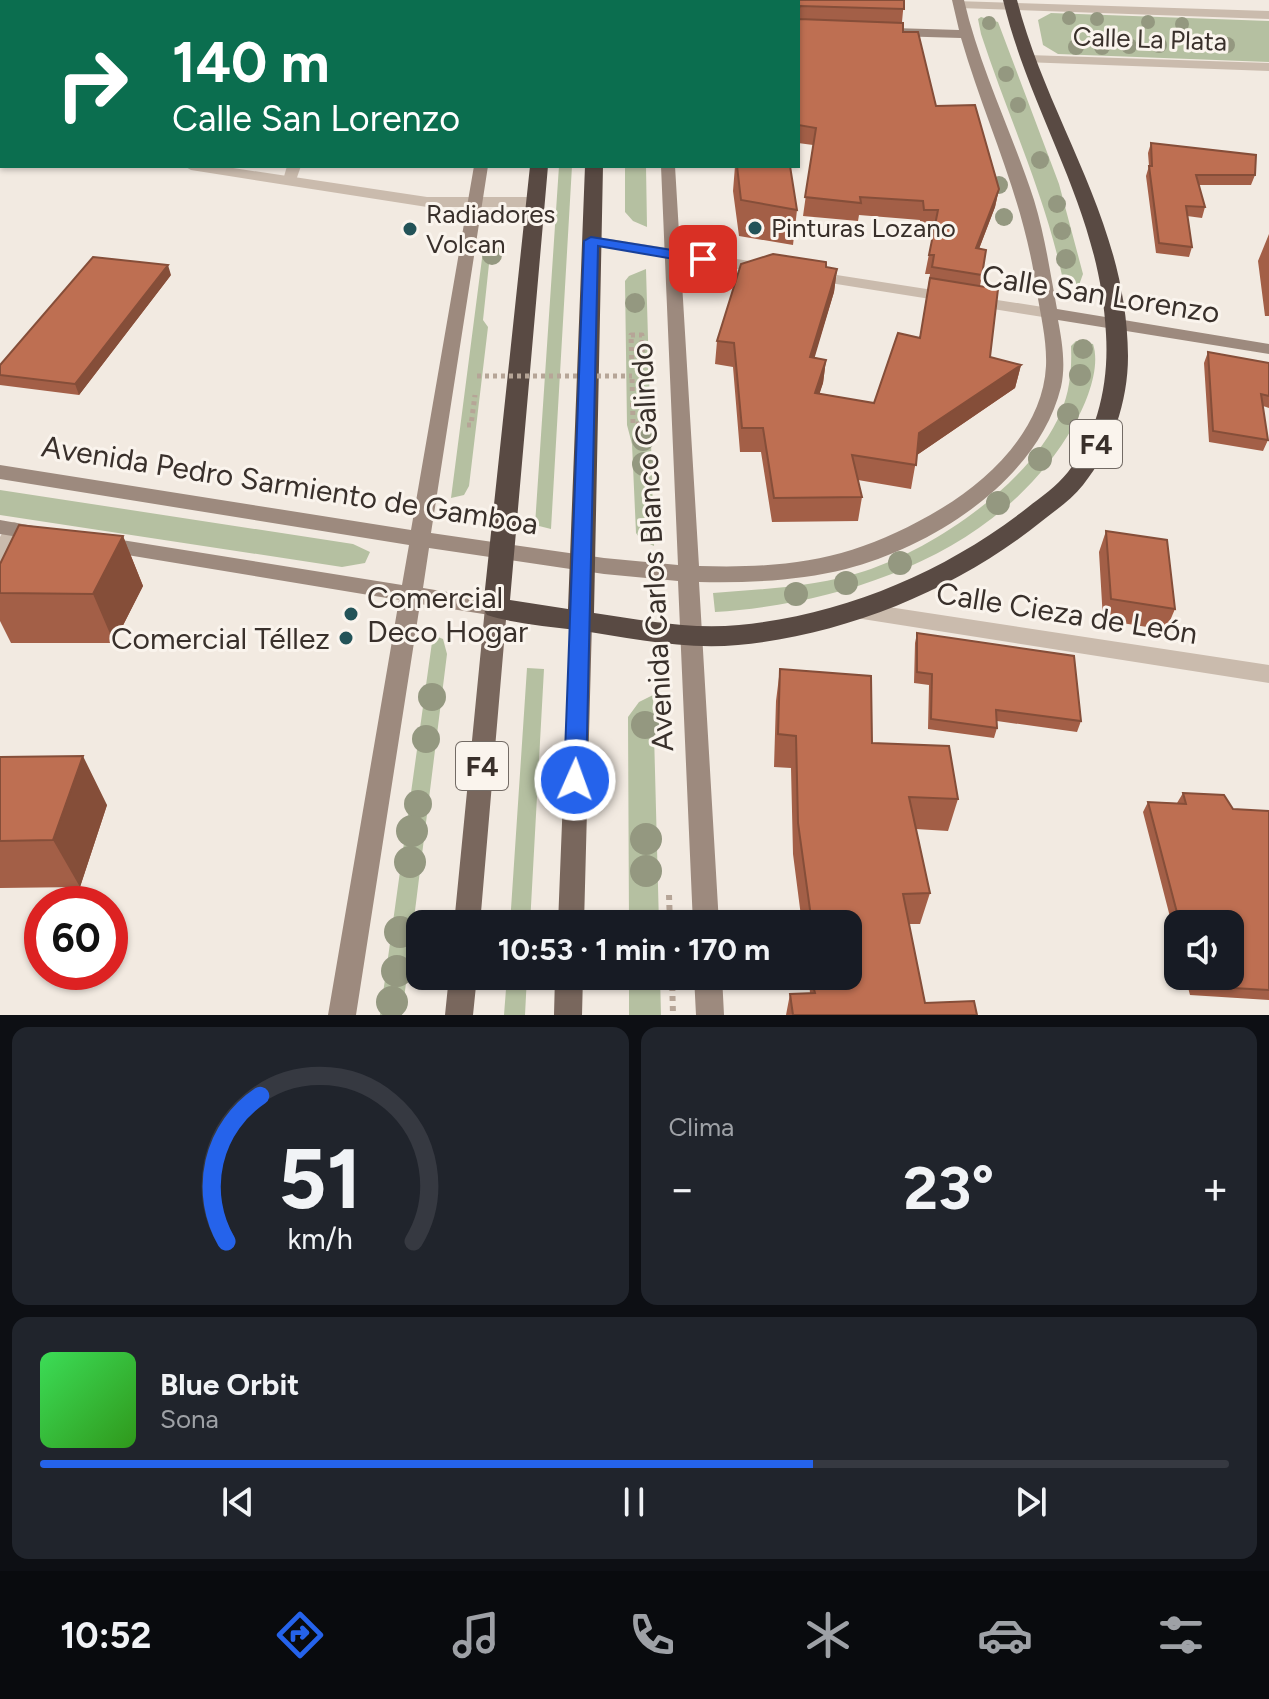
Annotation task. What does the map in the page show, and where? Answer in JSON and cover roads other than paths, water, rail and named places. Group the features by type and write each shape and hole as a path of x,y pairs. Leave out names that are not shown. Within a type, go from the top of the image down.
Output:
{"highway":[{"name":"F4","path":"539,168 496,608 691,637 774,629 856,610 905,592 1014,534 1077,477 1104,430 1114,394 1117,356 1115,325 1100,246 1078,175 1028,59 1011,3"},
{"name":"Avenida Carlos Blanco Galindo","path":"581,621 594,168"}],"main road":[{"name":"F4","path":"468,910 496,608"},
{"name":"Avenida Carlos Blanco Galindo","path":"571,910 581,621"},
{"path":"459,1015 462,990"},
{"path":"568,1015 569,990"}],"street":[{"name":"Calle La Plata","path":"958,2 1269,15"},
{"name":"Avenida Pedro Sarmiento de Gamboa","path":"0,472 418,539 688,574 815,569 890,544 932,525 971,498 1028,442 1041,421 1052,388 1055,351 1034,227 966,34 958,2"},
{"path":"874,32 966,34"},
{"name":"Calle La Plata","path":"1028,59 1269,67"},
{"path":"220,168 292,173 427,202 535,202"},
{"path":"342,1015 481,168"},
{"name":"Avenida Carlos Blanco Galindo","path":"668,168 705,910"},
{"name":"Calle San Lorenzo","path":"591,241 1269,349"},
{"path":"0,559 7,528 496,608"},
{"name":"Calle Cieza de León","path":"856,610 1269,674"},
{"path":"709,990 710,1015"}],"place":[{"name":"Pinturas Lozano","path":"755,228"},
{"name":"Radiadores Volcan","path":"410,229"},
{"name":"Comercial Deco Hogar","path":"351,614"},
{"name":"Comercial Téllez","path":"346,638"}]}
